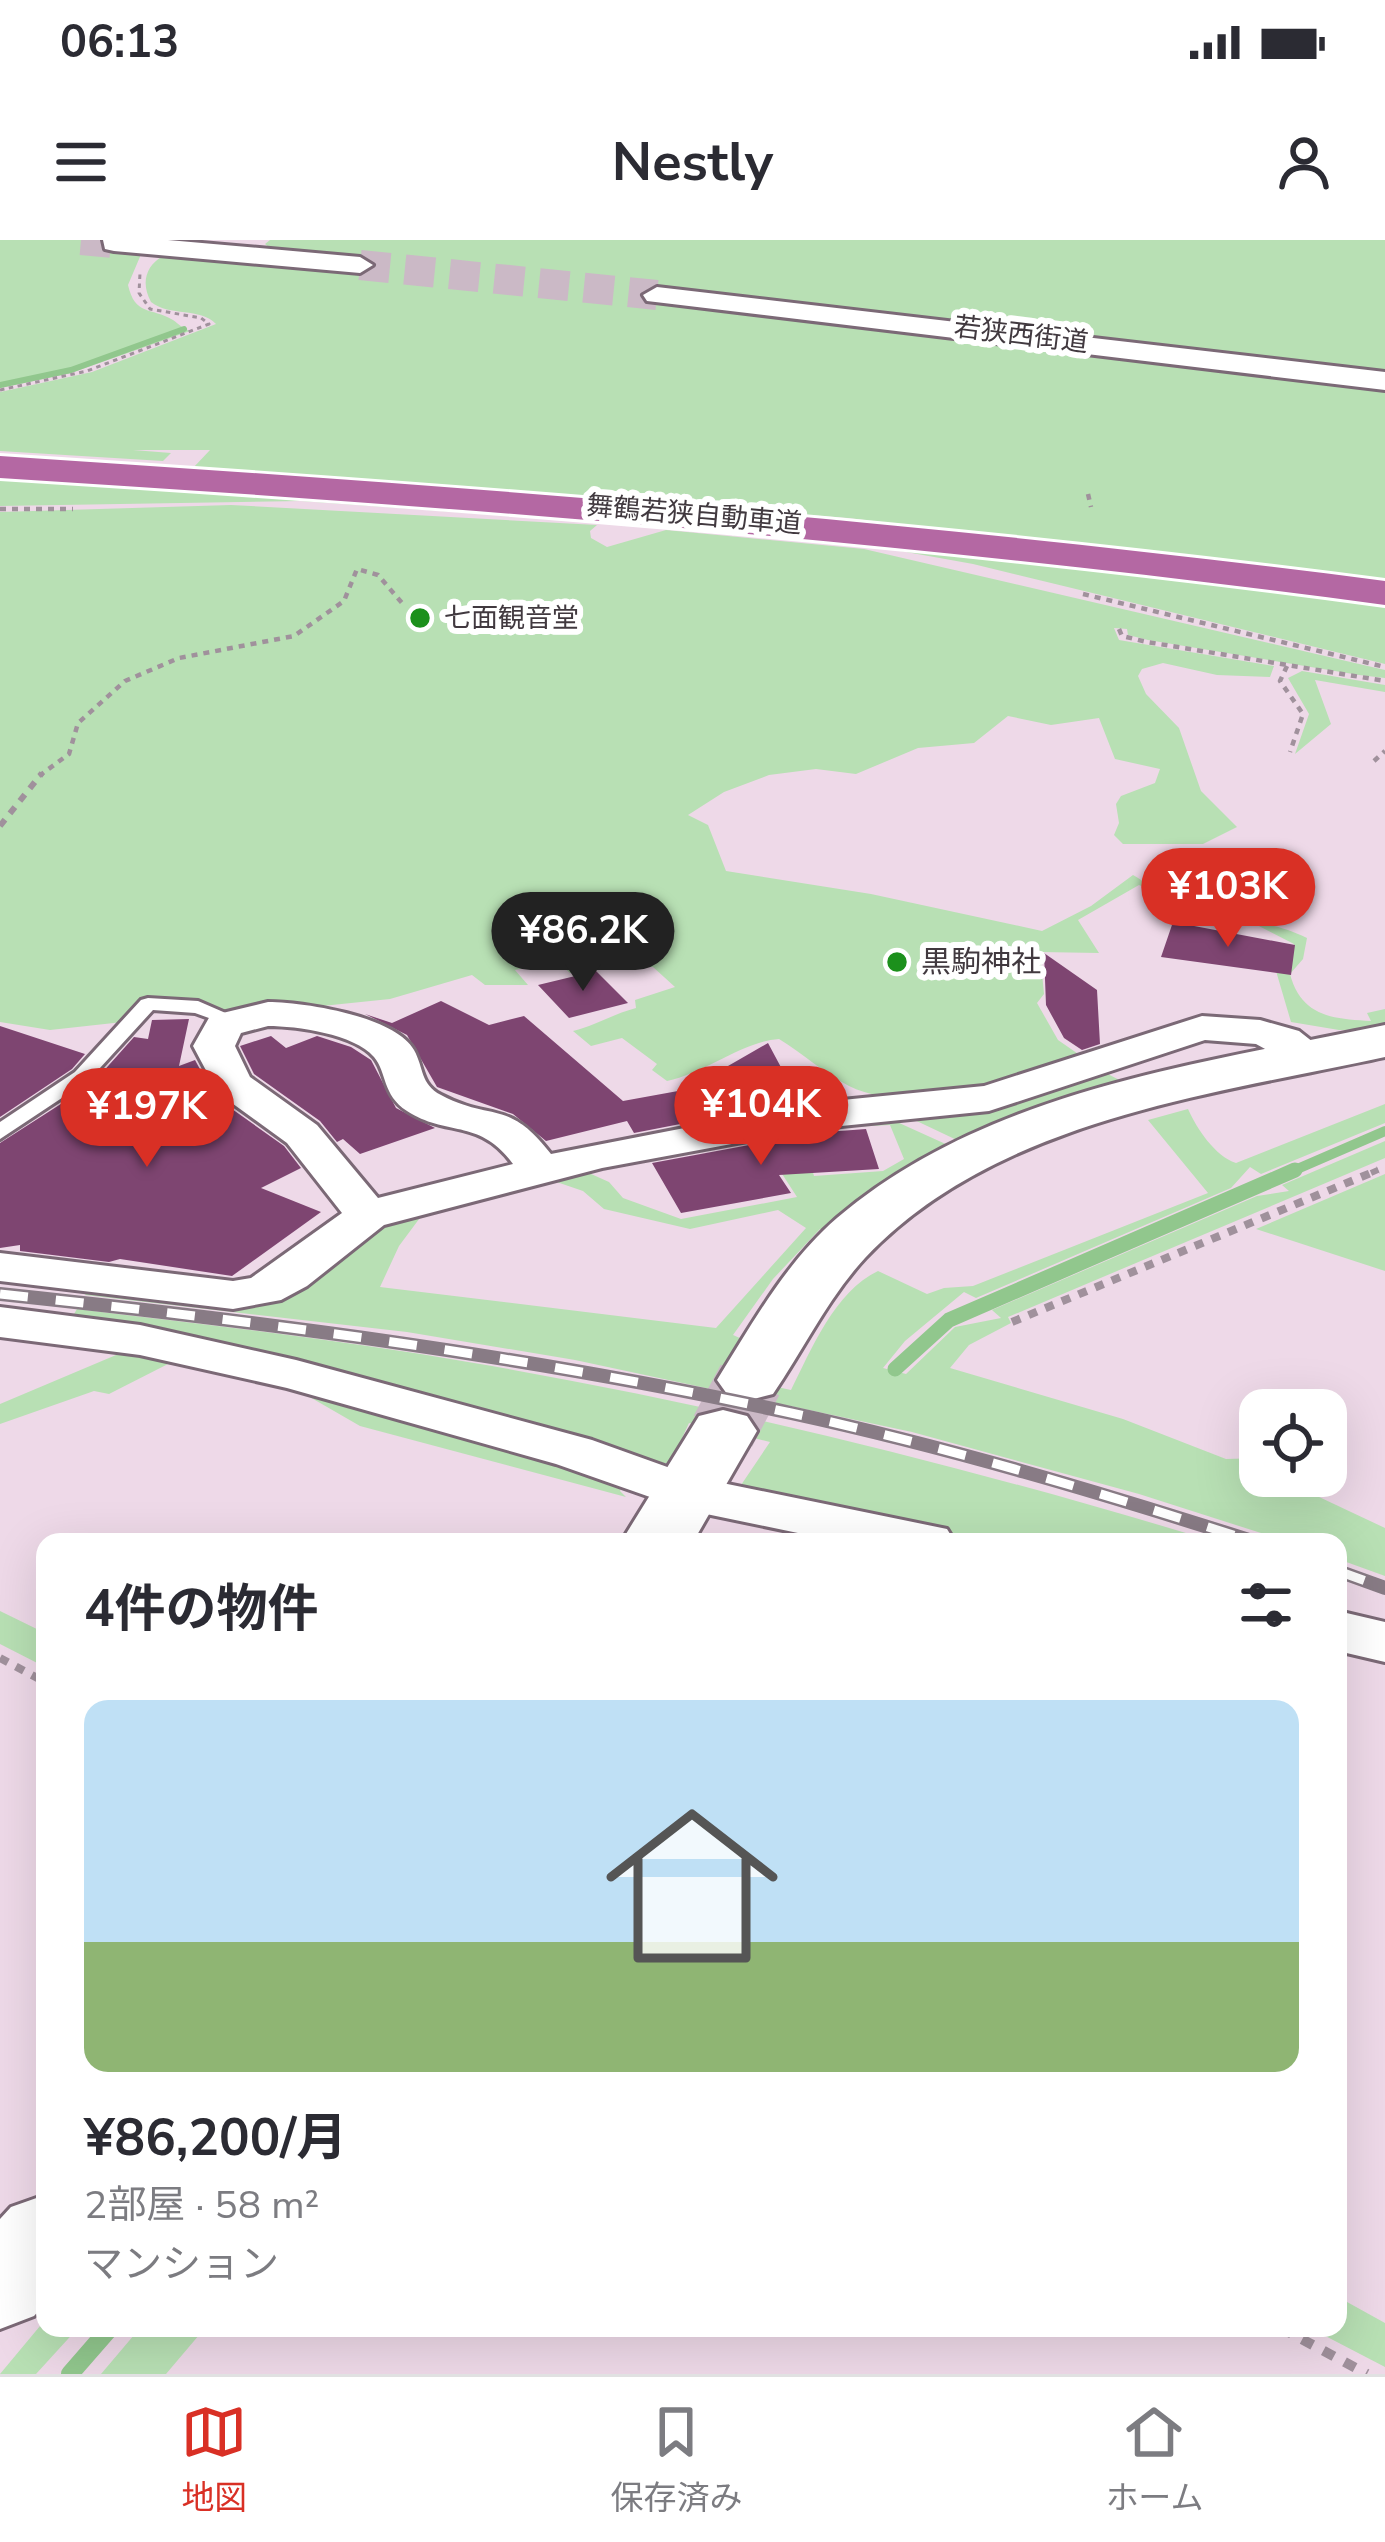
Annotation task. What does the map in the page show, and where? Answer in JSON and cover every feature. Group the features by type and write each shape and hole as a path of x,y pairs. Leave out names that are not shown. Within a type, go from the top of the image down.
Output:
{"highway":[{"name":"舞鶴若狭自動車道","path":"0,467 795,523 1093,554 1385,593"}],"street":[{"path":"114,243 360,266"},
{"name":"若狭西街道","path":"657,295 1385,381"},
{"path":"368,1214 302,1133 233,1084 214,1046 218,1032 234,1021 295,1011 354,1029 395,1052 407,1084 428,1109 498,1125 511,1133 540,1169"},
{"path":"0,1267 233,1295 264,1290 290,1276 368,1214 540,1169 751,1125 989,1098 1202,1028 1260,1032 1285,1040 1311,1058"},
{"path":"672,1518 825,1266 888,1204 925,1179 1024,1132 1087,1112 1385,1041"},
{"path":"50,1328 84,1277"},
{"path":"0,1322 140,1340 296,1375 574,1452 672,1518 832,1533"},
{"path":"1347,1633 1385,1642"},
{"path":"0,2285 36,2247"}],"lane":[{"path":"0,1132 82,1076 148,1004 198,1007 234,1021"}],"path":[{"path":"0,390 87,371 206,328 207,320 158,311 144,302 138,278 147,262"},
{"path":"1088,494 1091,507"},
{"path":"0,826 40,774 69,754 78,723 125,681 165,662 294,636 344,601 357,569 378,575 402,603"},
{"path":"1119,628 1132,639 1385,681"},
{"path":"1288,665 1280,681 1303,714 1290,752"},
{"path":"1373,761 1385,751"},
{"path":"1012,1322 1385,1167"},
{"path":"0,1658 36,1677"},
{"path":"1297,2337 1367,2374"}],"green space":[{"path":"0,240 119,240 351,273 373,260 276,253 265,244 270,240 1385,240 1385,582 848,518 193,468 210,450 133,450 171,453 163,461 0,451 0,392 92,372 216,324 151,302 146,276 163,256 142,252 128,285 135,302 190,331 71,373 0,388"},
{"path":"0,476 750,528 1381,601 1385,602 1385,664 973,564 834,539 301,501 0,506"},
{"path":"231,505 597,525 590,531 591,538 607,547 666,530 864,549 1385,670 1385,678 1359,675 1148,640 1114,628 1119,640 1274,666 1270,677 1217,675 1163,663 1142,669 1138,676 1146,694 1179,728 1201,791 1237,827 1203,844 1123,844 1114,835 1121,796 1155,783 1160,769 1115,759 1099,718 1051,725 1008,716 974,743 918,748 856,774 816,769 769,775 724,792 688,815 708,825 726,871 871,894 1042,931 1091,906 1133,875 1187,913 1264,924 1307,938 1303,959 1290,974 1302,999 1320,1012 1343,1019 1371,1021 1367,1013 1385,1009 1385,1029 1339,1030 1291,1022 1276,971 1290,957 1294,944 1255,924 1170,918 1148,889 1139,885 1078,920 1099,953 1040,952 1044,994 1037,1003 1058,1040 1084,1058 999,1086 935,1098 875,1095 849,1086 779,1039 752,1045 667,1081 652,1070 657,1064 622,1038 591,1046 573,1031 636,1008 635,1000 675,987 653,967 599,966 570,973 557,961 515,970 528,985 485,985 472,975 390,999 243,1014 144,1000 123,1022 50,1030 0,1022 0,512"},
{"path":"1302,671 1385,685 1385,692 1315,680 1331,724 1295,754 1309,714 1288,678"},
{"path":"1100,1070 1131,1086 961,1142 904,1115"},
{"path":"1385,1104 1385,1123 1261,1174 1250,1167 1231,1188 976,1298 964,1292 905,1341 883,1368 906,1374 955,1327 1001,1318 992,1310 1257,1196 1289,1191 1282,1185 1385,1141 1385,1158 1008,1317 1011,1323 969,1345 950,1368 1123,1419 1226,1459 1239,1459 1239,1497 1319,1497 1385,1528 1385,1576 1347,1562 1347,1533 1261,1533 912,1432 575,1360 407,1332 85,1295 89,1289 233,1303 377,1220 428,1207 399,1246 380,1287 716,1328 806,1228 778,1210 690,1229 604,1209 583,1191 542,1177 580,1169 609,1182 623,1198 681,1219 797,1197 764,1146 803,1138 814,1176 883,1171 904,1159 890,1125 795,1130 886,1117 950,1146 878,1188 827,1230 820,1229 773,1279 733,1335 742,1339 718,1374 791,1390 837,1307 878,1271 927,1294 973,1286 1208,1193 1148,1120 1188,1109 1221,1154 1236,1163"},
{"path":"1385,1174 1385,1271 1256,1229"},
{"path":"77,1309 276,1333 474,1363 662,1399 940,1464 1185,1533 942,1533 739,1488 770,1442 689,1423 671,1462 650,1466 71,1319"},
{"path":"135,1347 372,1404 622,1486 626,1497 360,1426 308,1396 273,1385 168,1364 109,1394 94,1391 0,1424 0,1404"},
{"path":"0,1611 36,1629 36,1662 0,1644"},
{"path":"1347,2302 1385,2323 1385,2367 1327,2337 1347,2337"},
{"path":"36,2331 36,2337 70,2337 36,2374 0,2374"},
{"path":"132,2337 197,2337 166,2374 101,2374"}],"building":[{"path":"1173,922 1295,945 1291,975 1161,957"},
{"path":"1044,953 1097,990 1100,1044 1082,1050 1064,1038 1046,1005"},
{"path":"596,971 628,1003 569,1018 538,985"},
{"path":"441,1001 489,1025 524,1016 623,1101 700,1087 697,1078 733,1076 728,1066 768,1043 799,1101 634,1133 627,1121 546,1141 513,1114 437,1087 407,1035 365,1014 392,1023"},
{"path":"189,1019 179,1066 195,1060 215,1097 284,1146 301,1168 261,1188 321,1212 232,1276 120,1259 109,1262 20,1251 20,1245 0,1248 0,1143 92,1084 134,1037 148,1039 152,1020"},
{"path":"0,1026 85,1054 72,1069 0,1117"},
{"path":"271,1036 286,1048 317,1036 351,1047 371,1060 396,1108 435,1128 360,1154 343,1139 337,1142 320,1121 254,1074 240,1046"},
{"path":"866,1129 879,1169 779,1175 791,1193 681,1213 652,1163 813,1133"}],"waterway":[{"path":"0,385 71,370 184,329"},
{"path":"1288,1173 1385,1131"},
{"path":"895,1369 949,1320 1295,1170"},
{"path":"70,2374 102,2337"}],"tunnel":[{"path":"81,240 114,243"},
{"path":"360,265 657,295"},
{"path":"723,1431 750,1380"}],"railway":[{"path":"0,1294 397,1343 693,1393 966,1456 1226,1533"},
{"path":"1347,1574 1385,1588"}],"place":[{"name":"七面観音堂","path":"420,618"},
{"name":"黒駒神社","path":"897,962"}]}
